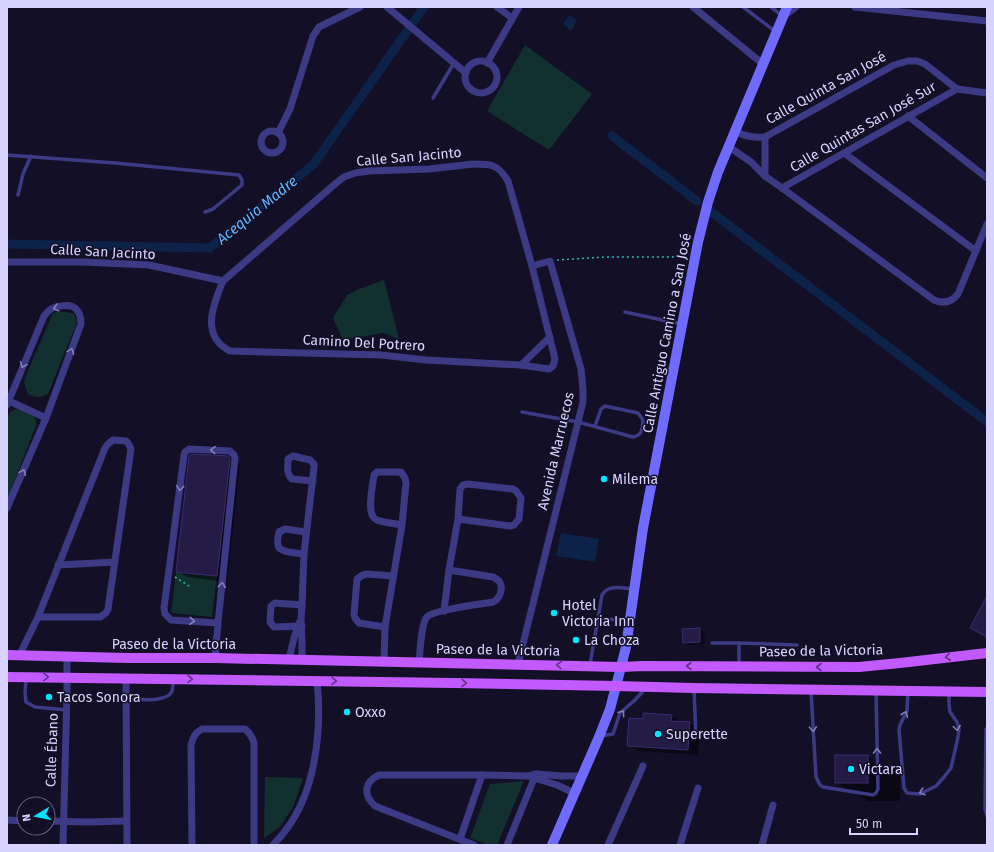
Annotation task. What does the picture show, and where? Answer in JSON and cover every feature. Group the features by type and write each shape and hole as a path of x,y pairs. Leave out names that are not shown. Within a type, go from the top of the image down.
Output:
{"main road":[{"name":"Paseo de la Victoria","path":"7,655 289,659 621,667 859,667 987,652"},
{"path":"7,677 987,692"}],"street":[{"path":"278,133 290,109 312,36 319,27 360,7"},
{"path":"387,7 466,73"},
{"path":"497,7 512,18"},
{"path":"487,63 519,7"},
{"path":"693,7 763,64"},
{"name":"Calle Antiguo Camino a San José","path":"552,845 610,709 626,647 644,528 698,242 708,202 718,172 787,7"},
{"path":"782,18 796,7"},
{"path":"855,7 987,21"},
{"name":"Calle Quinta San José","path":"736,132 757,138 765,137 894,65 908,61 925,64 958,89 987,93"},
{"path":"477,62 487,63 494,70 496,80 492,89 487,92 477,93 469,88 466,83 466,73 472,64 477,62"},
{"name":"Calle Quintas San José Sur","path":"782,188 958,89"},
{"path":"908,116 987,178"},
{"name":"Calle Quinta San José","path":"765,137 765,176"},
{"path":"729,147 751,162 765,176 934,300 940,302 944,303 951,301 958,294 987,224"},
{"path":"844,153 976,251"},
{"name":"Calle San Jacinto","path":"7,262 84,262 149,265 223,281 334,184 344,177 355,173 369,171 429,169 484,164 493,165 499,169 508,181 532,266"},
{"path":"521,366 550,337 532,266 550,261"},
{"name":"Avenida Marruecos","path":"518,664 583,402 581,369 550,261"},
{"name":"Camino Del Potrero","path":"223,281 215,300 211,321 213,335 217,342 222,347 230,351 381,356 549,369 553,366 555,359 550,337"},
{"path":"7,508 46,418 81,324 81,318 78,312 72,306 54,308 46,312 8,403 46,418"},
{"path":"18,656 38,617 105,448 113,440 126,441 131,449 108,609 104,616 100,618 38,617"},
{"path":"215,658 235,458 230,451 189,449 185,452 164,608 166,614 171,620 218,624"},
{"path":"302,660 300,624 304,554 313,481 314,464 310,460 293,456 288,459 288,474 292,479 313,481"},
{"path":"384,661 385,627 402,525 406,483 401,472 377,472 374,475 370,509 372,517 376,520 402,525"},
{"path":"444,611 449,570 458,519 460,489 462,486 465,484 513,489 522,498 519,519 510,526 458,519"},
{"path":"304,554 282,551 277,544 279,532 283,529 306,532"},
{"path":"58,565 115,562"},
{"path":"419,662 420,646 424,624 427,617 431,614 444,611 497,601 500,594 499,581 493,577 449,570"},
{"path":"385,627 359,623 356,621 354,615 357,580 359,576 367,574 393,576"},
{"path":"300,624 272,626 270,622 272,606 275,603 302,605"},
{"path":"289,659 300,624"},
{"name":"Calle Ébano","path":"62,845 67,710 67,657"},
{"path":"126,678 127,845"},
{"path":"273,845 286,831 296,814 310,780 317,747 319,718 318,681"},
{"path":"192,845 191,745 193,736 197,731 202,729 245,729 252,737 254,743 254,845"},
{"path":"608,845 643,766"},
{"path":"474,845 375,806 367,797 367,786 373,778 379,775 582,776"},
{"path":"460,839 482,775"},
{"path":"533,776 574,793"},
{"path":"507,845 533,776"},
{"path":"680,845 698,788"},
{"path":"762,845 773,805"},
{"path":"56,821 126,821"}],"lane":[{"path":"743,7 777,32"},
{"path":"771,7 780,14 782,18"},
{"path":"433,98 454,63"},
{"path":"7,155 239,175 242,180 242,185 213,209 205,212"},
{"path":"18,195 23,174 30,156"},
{"path":"625,312 682,325"},
{"path":"522,412 578,422 634,437 640,434 643,420 638,413 605,406 601,408 595,426"},
{"path":"590,666 602,595 605,590 612,588 634,589"},
{"path":"598,619 630,620"},
{"path":"712,643 797,645"},
{"path":"739,643 739,666"},
{"path":"26,677 26,702 35,707 67,710"},
{"path":"126,700 159,699 167,697 172,692 174,679"},
{"path":"599,737 613,734 620,713 648,687"},
{"path":"694,688 696,738"},
{"path":"811,690 816,777 818,781 822,787 873,795 878,789 876,691"},
{"path":"908,691 907,711 899,730 904,788 907,793 920,794 936,786 940,782 948,773 953,761 959,729 957,722 950,712 949,691"},
{"path":"986,729 984,809 987,816"}],"path":[{"path":"550,261 605,257 695,258"},
{"path":"169,573 189,586"}],"green space":[{"path":"525,45 592,94 549,150 487,111"},
{"path":"384,280 399,339 383,333 343,340 333,318 347,295"},
{"path":"53,313 74,314 77,322 48,394 40,397 33,396 28,394 24,382 52,315"},
{"path":"17,409 30,412 34,416 37,423 7,500 7,418 10,412"},
{"path":"176,572 217,576 212,617 171,613"},
{"path":"265,777 303,778 294,805 280,827 264,838"},
{"path":"524,781 497,845 488,845 470,838 490,784"}],"water":[{"path":"569,15 577,20 571,31 563,24"},
{"path":"561,533 599,539 595,562 556,556"}],"building":[{"path":"191,454 228,456 230,459 217,576 176,572 189,456"},
{"path":"987,596 987,637 970,628"},
{"path":"700,628 700,642 683,643 682,629"},
{"name":"Superette","path":"643,713 672,715 671,721 690,722 688,750 627,746 629,718 643,719"},
{"name":"Victara","path":"835,755 868,755 868,783 835,783"}],"waterway":[{"name":"Acequia Madre","path":"7,244 210,248 313,165 424,7"},
{"path":"612,136 697,201"},
{"path":"710,211 987,422"}],"place":[{"name":"Milema","path":"604,479"},
{"name":"Hotel Victoria Inn","path":"554,613"},
{"name":"La Choza","path":"576,640"},
{"name":"Tacos Sonora","path":"49,697"},
{"name":"Oxxo","path":"347,712"},
{"name":"Superette","path":"658,734"},
{"name":"Victara","path":"851,769"}]}
